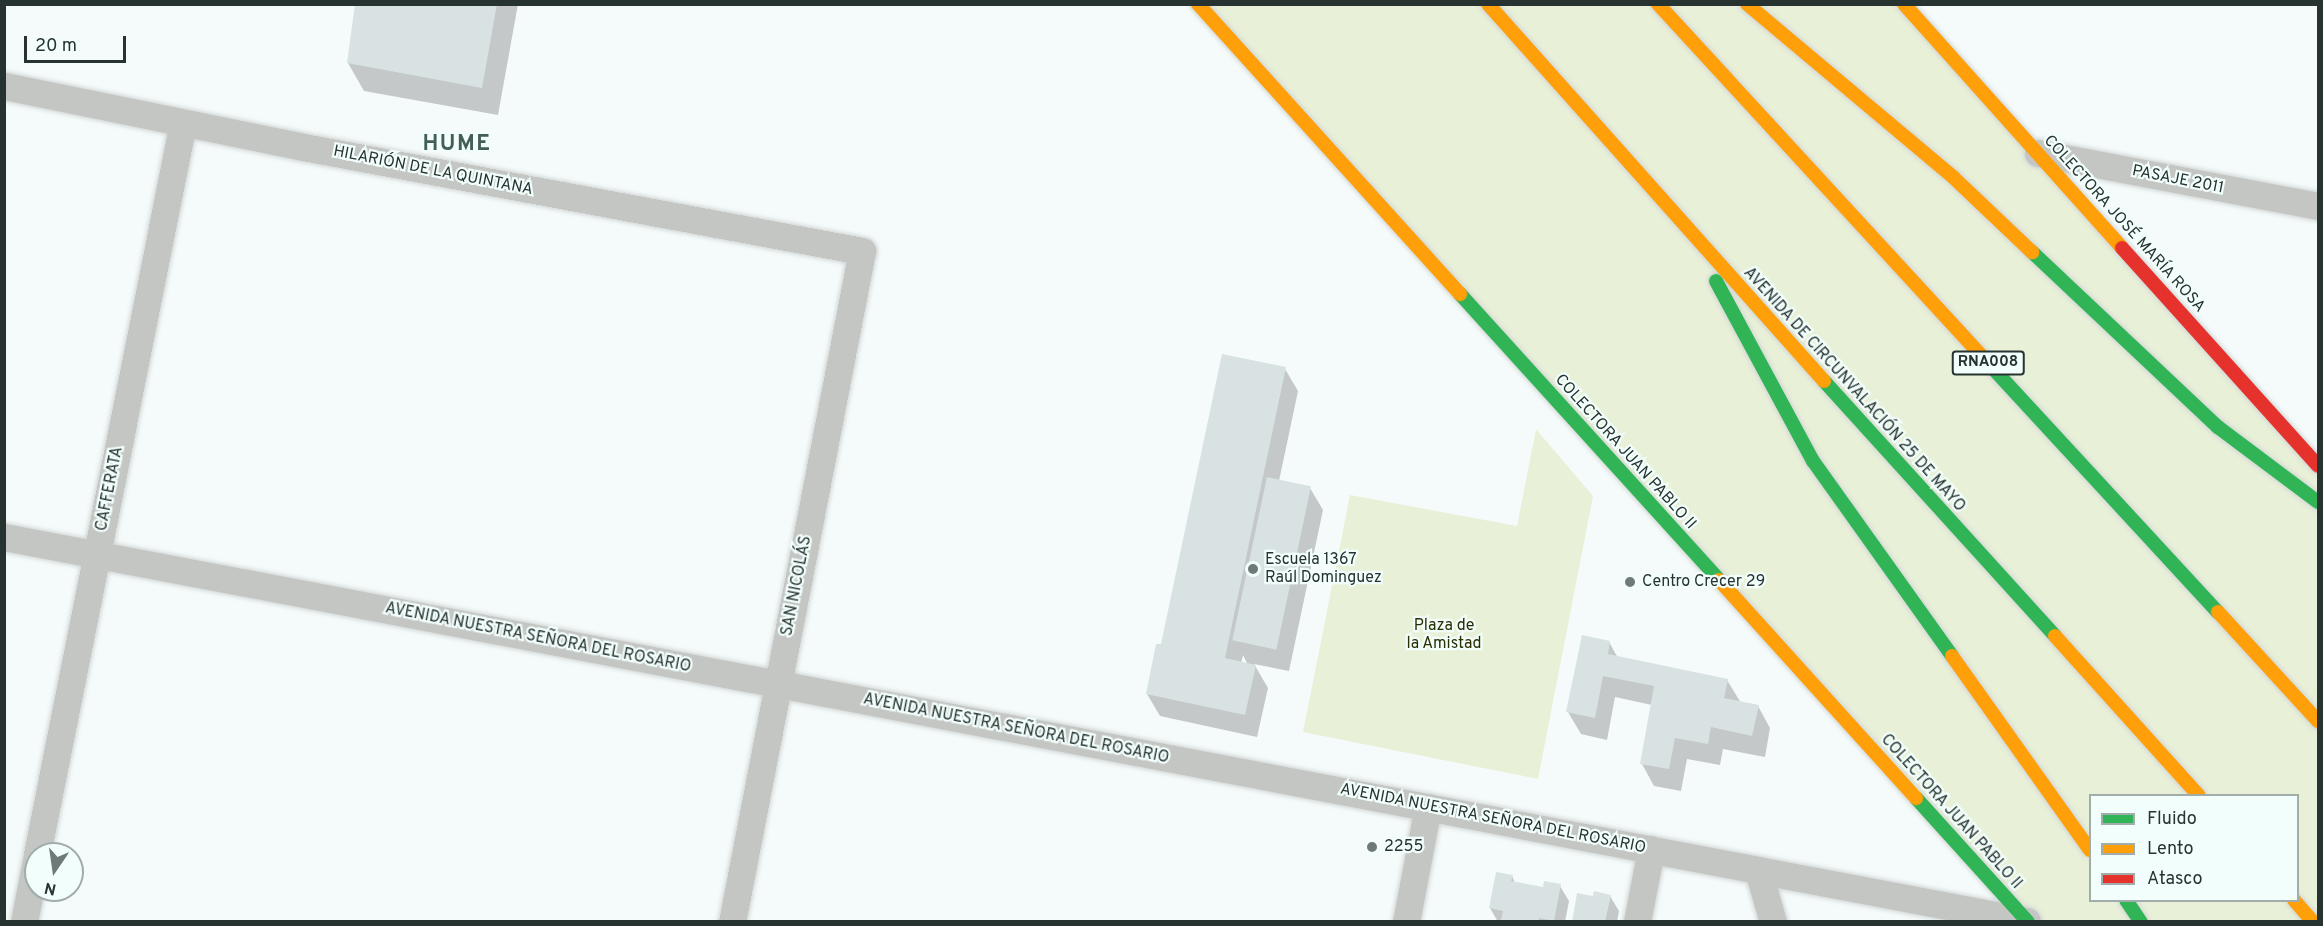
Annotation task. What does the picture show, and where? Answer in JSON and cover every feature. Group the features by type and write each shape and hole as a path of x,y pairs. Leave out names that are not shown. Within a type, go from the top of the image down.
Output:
{"main road":[{"name":"COLECTORA JUAN PABLO II","path":"1198,4 2028,921"},
{"name":"AVENIDA DE CIRCUNVALACIÓN 25 DE MAYO","path":"1488,4 1691,234 2198,794"},
{"name":"RNA008","path":"1658,4 2319,720"},
{"path":"1747,4 1954,178 2218,427 2319,502"},
{"name":"COLECTORA JOSÉ MARÍA ROSA","path":"1904,4 2319,466"},
{"path":"1691,234 1813,461 2089,847"},
{"path":"2127,902 2141,921"},
{"path":"2296,902 2313,921"}],"street":[{"name":"HILARIÓN DE LA QUINTANA","path":"4,86 183,123 862,251"},
{"name":"CAFFERATA","path":"39,842 183,123"},
{"name":"PASAJE 2011","path":"2038,153 2319,206"},
{"name":"SAN NICOLÁS","path":"732,921 862,251"},
{"name":"AVENIDA NUESTRA SEÑORA DEL ROSARIO","path":"4,537 2028,921"},
{"path":"1406,921 1428,807"},
{"path":"1637,921 1651,849"},
{"path":"1758,870 1773,921"},
{"path":"24,921 28,902"}],"green space":[{"path":"1198,5 1904,5 2318,466 2318,921 2028,921"},
{"name":"Plaza de la Amistad","path":"1536,429 1593,496 1538,779 1303,732 1350,495 1517,526"}],"building":[{"path":"355,4 497,4 482,88 347,63"},
{"path":"1222,354 1286,367 1225,658 1256,665 1245,715 1146,694 1156,644 1161,644"},
{"path":"1267,477 1311,486 1276,650 1232,640"},
{"path":"1582,635 1610,641 1608,654 1728,679 1724,698 1759,705 1752,736 1711,727 1708,744 1675,738 1669,769 1640,764 1654,686 1603,676 1595,718 1566,712"},
{"path":"1496,872 1513,875 1511,881 1543,887 1544,881 1561,884 1554,921 1539,918 1539,922 1501,921 1503,911 1489,908"},
{"path":"1594,891 1611,895 1605,922 1572,922 1577,893 1593,896"}],"traffic: fast":[{"path":"2032,252 2218,427 2318,502"},
{"path":"1716,281 1813,461 1952,656"},
{"path":"1460,294 1719,580"},
{"path":"1988,363 2218,612"},
{"path":"1824,381 2055,636"},
{"path":"1916,798 2028,922"},
{"path":"2127,902 2141,922"}],"traffic: slow":[{"path":"1198,4 1460,294"},
{"path":"1488,4 1824,381"},
{"path":"1658,4 1988,363"},
{"path":"1747,4 1954,178 2032,252"},
{"path":"1904,4 2122,248"},
{"path":"1719,580 1916,798"},
{"path":"2218,612 2318,721"},
{"path":"2055,636 2197,794"},
{"path":"1952,656 2089,849"},
{"path":"2296,902 2313,922"}],"traffic: jam":[{"path":"2122,248 2318,466"}],"place":[{"name":"Escuela 1367 Raúl Dominguez","path":"1253,569"},
{"name":"Centro Crecer 29","path":"1630,582"},
{"name":"2255","path":"1372,847"}],"district":[{"name":"HUME","path":"457,145"}]}
